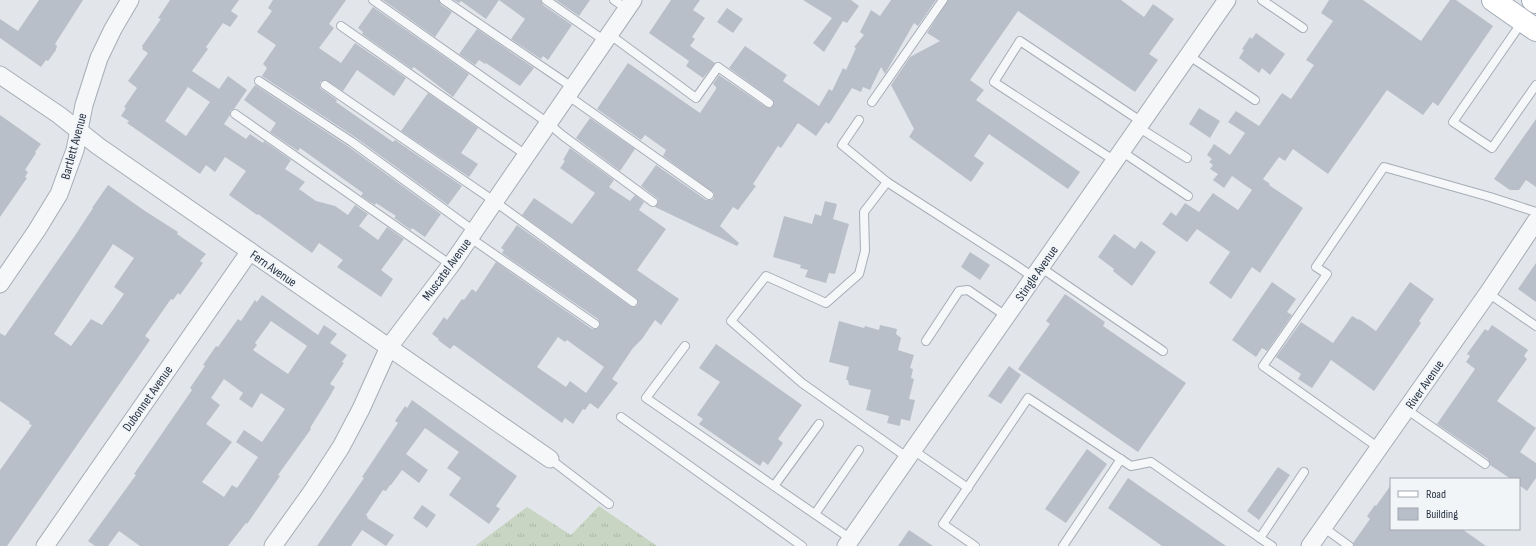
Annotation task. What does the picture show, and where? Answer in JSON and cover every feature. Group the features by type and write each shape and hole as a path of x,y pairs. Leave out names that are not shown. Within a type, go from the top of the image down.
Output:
{"main road":[{"path":"1494,0 1530,25"}],"street":[{"name":"Bartlett Avenue","path":"0,284 37,230 59,194 71,162 84,105 99,58 113,29 130,0"},
{"name":"Stingle Avenue","path":"849,543 1226,0"},
{"name":"Muscatel Avenue","path":"273,546 342,446 390,347 451,265 607,38 625,3"},
{"name":"Fern Avenue","path":"0,75 550,460"},
{"name":"River Avenue","path":"1310,546 1488,293 1536,221"},
{"name":"Dubonnet Avenue","path":"45,546 250,251"}],"lane":[{"path":"373,0 548,123 653,202"},
{"path":"444,0 570,91 709,195"},
{"path":"546,0 607,38 696,98 718,67 769,103"},
{"path":"872,102 943,0"},
{"path":"1262,0 1303,28"},
{"path":"1530,25 1453,122 1492,148 1536,85"},
{"path":"342,26 526,156"},
{"path":"1187,158 1020,42 994,82 1188,196"},
{"path":"1188,55 1255,100"},
{"path":"259,81 352,142 472,234 595,324"},
{"path":"325,85 494,202 633,302"},
{"path":"235,114 451,265"},
{"path":"859,120 842,145 887,182 1163,351"},
{"path":"1379,448 1262,366 1327,274 1316,267 1384,167 1490,197 1536,212"},
{"path":"887,182 864,212 865,251 859,274 826,303 766,276 731,321 802,382 910,454 968,488"},
{"path":"926,341 959,291 968,290 1006,316"},
{"path":"1488,293 1536,326"},
{"path":"685,346 646,398 815,514 849,543"},
{"path":"975,546 943,524 1028,398 1131,466 1151,462 1272,546"},
{"path":"1406,409 1485,464"},
{"path":"621,417 802,546"},
{"path":"774,486 819,424"},
{"path":"815,514 859,450"},
{"path":"1063,546 1121,459"},
{"path":"550,460 609,504"},
{"path":"1260,538 1304,472"},
{"path":"1323,527 1349,546"}],"green space":[{"path":"599,506 657,546 475,546 527,507 571,535"}],"building":[{"path":"39,0 83,0 55,44 57,46 56,50 48,61 46,60 41,67 0,38 0,19 18,31"},
{"path":"170,0 239,0 231,11 238,16 230,27 223,23 206,47 208,49 192,71 219,89 228,76 247,90 234,109 230,111 230,115 224,124 246,139 250,134 263,143 264,141 291,160 285,169 305,182 299,189 316,201 335,206 348,215 355,205 368,214 359,226 378,240 387,227 404,239 381,270 393,279 381,297 337,267 343,260 319,243 312,253 229,195 246,171 225,157 215,172 206,165 200,174 127,123 129,121 121,116 126,108 124,107 137,88 128,81 148,53 142,49 142,46 161,19 158,18","holes":["188,87 210,102 186,136 165,121"]},
{"path":"273,0 346,0 329,24 334,28 319,48 341,63 355,43 406,78 394,96 357,70 343,91 326,80 320,82 320,88 337,100 336,102 393,142 395,140 462,186 448,205 355,137 262,76 267,68 263,64 276,45 257,32 272,11 268,8"},
{"path":"383,0 439,0 441,5 452,12 435,37"},
{"path":"454,0 499,0 486,19 461,1 459,3"},
{"path":"499,0 541,0 543,5 572,25 548,60 543,56 541,59 511,39 525,19"},
{"path":"556,0 590,0 579,16"},
{"path":"671,0 700,0 693,10 705,18 692,37 695,39 690,46 715,63 703,78 686,66 689,61 649,33"},
{"path":"803,0 851,0 859,6 847,23 843,21 824,52 813,43 832,18"},
{"path":"891,0 936,0 918,26 914,23 885,74 881,67 870,90 863,87 861,92 852,88 829,124 826,122 816,136 798,123 781,148 778,146 753,184 756,186 738,210 733,207 720,226 739,243 737,246 655,207 658,203 658,199 641,186 656,165 706,200 712,200 714,198 714,193 663,156 666,150 645,135 641,140 597,109 628,63 700,113 716,89 713,84 719,75 766,107 771,108 774,104 772,99 729,68 745,46 787,75 783,81 819,106 829,89 832,91 843,68 846,70 856,48 854,47 864,35 860,32 871,10 880,16"},
{"path":"948,0 1121,0 1144,17 1153,4 1174,19 1149,54 1158,60 1135,92 1018,11 970,80 984,90 976,100 1080,172 1068,189 989,134 974,156 984,163 971,182 909,137 914,129 891,85 910,57 940,41 927,33"},
{"path":"1329,0 1363,0 1421,41 1450,0 1456,0 1493,26 1438,106 1433,102 1423,115 1387,90 1328,174 1293,149 1285,161 1279,157 1263,179 1270,184 1269,185 1303,208 1260,273 1252,267 1231,299 1209,283 1230,252 1197,229 1187,242 1162,224 1171,212 1176,216 1185,203 1199,212 1213,193 1238,210 1252,190 1232,176 1224,188 1213,180 1218,174 1210,169 1213,165 1209,162 1212,159 1207,155 1214,144 1230,155 1245,133 1228,122 1236,111 1259,126 1282,93 1291,99 1314,65 1306,60 1333,21 1321,13"},
{"path":"373,7 469,74 453,97 414,67 412,69 362,34 363,32 358,28"},
{"path":"727,8 743,19 733,33 717,22"},
{"path":"477,29 534,68 520,86 486,63 485,64 479,60 475,65 459,54"},
{"path":"1256,33 1285,54 1270,75 1262,68 1259,73 1239,58 1244,50 1242,49 1250,37 1252,39"},
{"path":"255,85 349,147 441,214 425,237 412,228 411,230 394,218 396,216 376,203 375,205 361,196 363,193 300,148 298,151 270,132 276,123 244,100"},
{"path":"428,93 478,128 461,153 478,164 469,177 401,131"},
{"path":"1199,108 1220,121 1210,138 1189,124"},
{"path":"0,115 41,144 25,170 28,172 25,177 27,178 0,217"},
{"path":"590,118 635,149 620,171 576,138"},
{"path":"1536,119 1536,187 1526,180 1519,190 1510,190 1494,179"},
{"path":"570,148 614,180 609,187 630,201 635,195 644,202 639,210 666,229 637,270 679,299 661,325 655,320 642,339 633,348 612,379 618,383 598,409 590,403 585,410 583,409 573,424 565,418 562,423 454,345 450,349 432,334 444,317 447,320 462,299 464,300 472,289 476,292 496,262 592,329 599,327 600,324 598,319 502,253 504,250 501,248 517,225 630,306 637,306 638,302 636,298 522,215 534,198 572,224 595,193 560,168 565,161 563,160","holes":["558,337 565,342 567,340 604,367 586,393 570,381 566,387 537,367"]},
{"path":"108,185 178,232 177,234 206,254 200,261 203,263 180,295 178,293 173,300 171,299 145,336 150,340 7,546 0,546 0,470 32,425 0,401 0,333 5,336 74,237","holes":["113,244 134,258 114,287 124,294 102,325 91,319 71,346 54,334"]},
{"path":"825,201 837,204 833,219 849,224 835,274 829,273 826,283 805,277 808,270 800,268 801,265 773,257 784,216 812,224 815,214 821,216"},
{"path":"1114,234 1135,249 1141,241 1156,252 1132,286 1113,271 1114,269 1098,257"},
{"path":"970,252 990,265 980,280 961,267"},
{"path":"1536,263 1536,302 1518,289"},
{"path":"1272,282 1296,299 1287,312 1292,315 1267,351 1262,348 1256,357 1232,340"},
{"path":"1410,282 1434,299 1419,321 1421,323 1374,391 1331,360 1312,388 1298,379 1301,374 1276,357 1301,322 1333,343 1352,316 1376,331"},
{"path":"1065,294 1105,322 1103,326 1186,383 1138,452 1018,369 1050,324 1046,321"},
{"path":"262,295 318,335 324,325 337,334 330,343 347,355 342,362 344,363 330,384 335,387 310,428 311,429 278,475 280,476 247,524 246,523 228,546 140,546 119,531 108,546 95,546 88,541 136,475 134,474 192,390 190,388 205,366 203,365 238,319 241,321 255,300 257,302","holes":["271,321 307,346 288,374 253,350 257,345 255,343","224,379 243,393 239,399 252,408 261,393 285,409 262,442 244,430 236,442 258,457 237,488 232,485 224,497 202,482 232,442 206,424 220,405 211,398"]},
{"path":"839,321 864,328 865,326 879,330 880,325 897,329 896,334 901,338 898,350 914,355 910,368 913,369 911,378 914,379 909,399 915,400 910,421 901,419 900,426 887,423 889,416 866,410 871,390 849,385 848,380 846,380 849,367 829,362"},
{"path":"1492,325 1528,350 1524,356 1527,359 1497,401 1536,428 1520,452 1536,463 1536,478 1527,491 1520,486 1520,478 1510,478 1490,465 1488,459 1437,424 1475,369 1466,362 1470,356 1467,354 1485,329 1488,331"},
{"path":"716,344 802,405 778,439 783,443 768,465 763,461 760,466 699,424 703,419 697,415 720,382 699,368"},
{"path":"1009,366 1021,375 1001,404 988,396"},
{"path":"412,400 517,476 496,506 500,509 489,524 449,495 461,478 447,468 459,452 425,428 406,454 428,470 419,483 402,470 386,491 383,490 366,515 368,517 367,518 394,535 386,546 362,530 351,546 317,546 364,478 362,477 398,423 395,421 405,406 407,408"},
{"path":"1087,449 1107,464 1066,523 1045,509"},
{"path":"1278,467 1290,475 1259,520 1247,511"},
{"path":"1128,478 1226,546 1162,546 1108,508"},
{"path":"1390,486 1390,530 1463,530 1486,546 1354,546 1353,543 1370,519 1367,516 1375,505 1376,506"},
{"path":"422,505 436,515 427,528 413,518"},
{"path":"909,530 933,546 898,546"}]}
